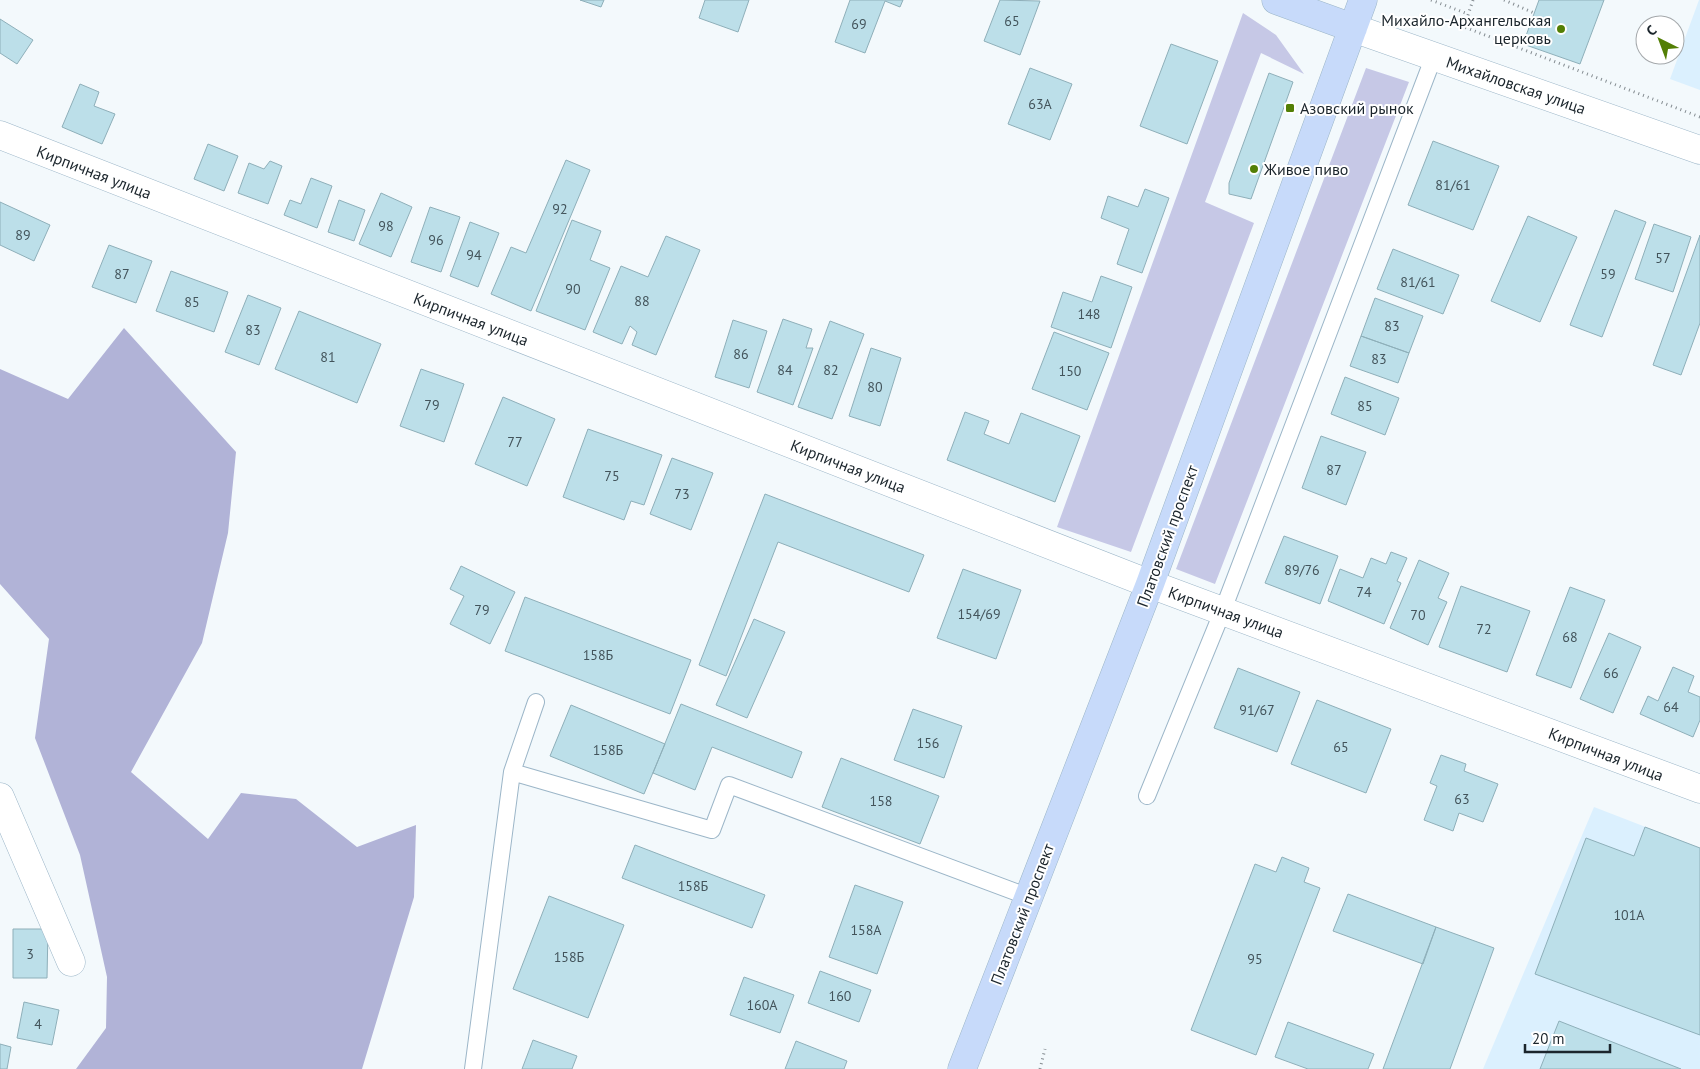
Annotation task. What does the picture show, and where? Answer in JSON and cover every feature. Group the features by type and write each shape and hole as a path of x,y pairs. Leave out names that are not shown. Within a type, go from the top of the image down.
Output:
{"main road":[{"name":"Михайловская улица","path":"1276,0 1306,5 1353,28"},
{"name":"Платовский проспект","path":"962,1069 1150,584 1353,28 1365,0"}],"street":[{"name":"Михайловская улица","path":"1353,28 1700,150"},
{"name":"Кирпичная улица","path":"0,136 1150,584 1700,789"},
{"path":"0,797 71,962"}],"lane":[{"path":"1147,796 1223,610 1434,56"},
{"path":"474,1069 512,772 536,702"},
{"path":"512,772 712,830 730,785 1029,897"}],"path":[{"path":"1431,0 1468,14"},
{"path":"1473,0 1464,27 1700,117"},
{"path":"1504,0 1534,13"},
{"path":"1040,1069 1045,1049"}],"shaded area":[{"path":"1700,0 1700,90 1670,79 1675,65 1685,65 1685,38"},
{"path":"1243,13 1276,35 1304,74 1261,53 1205,202 1254,223 1131,552 1057,527"},
{"path":"1366,68 1409,82 1215,584 1176,569"},
{"path":"124,328 236,452 228,533 202,643 131,772 208,839 241,793 296,799 357,847 416,825 414,897 362,1069 76,1069 106,1028 107,977 80,855 35,738 49,639 0,584 0,369 68,399"},
{"path":"1594,807 1700,848 1700,1069 1483,1069"}],"building":[{"path":"580,0 604,0 601,7"},
{"path":"705,0 749,0 738,32 699,18"},
{"path":"850,0 903,0 900,7 885,1 865,53 835,42"},
{"path":"1000,0 1040,1 1020,55 984,41"},
{"name":"Михайло-Архангельская церковь","path":"1539,0 1604,0 1580,64 1523,44"},
{"path":"0,19 33,40 17,64 0,53"},
{"path":"1171,44 1218,61 1187,144 1140,126"},
{"path":"1030,68 1072,84 1050,140 1008,124"},
{"path":"1269,73 1293,82 1251,199 1229,194 1229,183"},
{"path":"80,84 99,92 94,106 115,114 102,144 62,127"},
{"path":"1433,141 1499,166 1473,230 1408,205"},
{"path":"208,144 238,156 224,191 194,179"},
{"path":"566,160 590,170 531,311 491,294 511,247 526,253"},
{"path":"270,161 282,166 268,204 238,193 249,163 264,169"},
{"path":"311,178 332,186 317,228 284,215 290,200 301,204"},
{"path":"1145,189 1169,198 1142,273 1117,264 1129,229 1101,218 1108,196 1138,207"},
{"path":"381,193 412,207 391,257 359,244"},
{"path":"339,200 365,210 354,241 328,232"},
{"path":"0,202 50,225 34,261 0,245"},
{"path":"430,207 460,217 441,272 411,262"},
{"path":"1615,210 1646,222 1602,337 1570,325"},
{"path":"1528,216 1577,237 1540,322 1491,301"},
{"path":"572,220 601,231 590,260 610,268 585,330 536,311"},
{"path":"470,222 499,233 478,287 450,276"},
{"path":"1654,224 1691,237 1673,292 1635,279"},
{"path":"1700,235 1700,323 1681,375 1653,365"},
{"path":"666,236 700,250 656,355 632,345 637,332 630,326 622,344 593,332 621,266 648,277"},
{"path":"109,245 152,261 136,303 92,287"},
{"path":"1393,249 1459,275 1443,314 1377,289"},
{"path":"171,271 228,292 214,332 156,311"},
{"path":"1101,276 1132,287 1111,348 1051,327 1063,292 1092,302"},
{"path":"248,295 281,308 259,365 225,352"},
{"path":"1375,298 1423,316 1409,353 1361,336"},
{"path":"299,311 381,344 357,403 275,369"},
{"path":"783,319 812,329 806,348 813,348 793,405 757,392"},
{"path":"733,320 767,331 749,388 715,377"},
{"path":"830,321 864,334 832,419 798,407"},
{"path":"1054,332 1109,353 1087,410 1032,389"},
{"path":"1361,336 1409,353 1398,383 1350,366"},
{"path":"871,348 901,358 880,426 849,416"},
{"path":"421,369 464,384 444,442 400,426"},
{"path":"1345,377 1399,398 1385,435 1331,414"},
{"path":"503,397 555,419 527,486 475,464"},
{"path":"965,412 989,421 984,434 1009,444 1021,413 1080,436 1055,502 947,460"},
{"path":"588,429 662,455 644,505 631,501 624,520 563,497"},
{"path":"1321,436 1366,452 1346,505 1302,488"},
{"path":"672,458 713,473 691,530 650,514"},
{"path":"765,494 924,555 909,592 778,542 726,676 699,665"},
{"path":"1284,536 1338,556 1320,604 1265,583"},
{"path":"1391,552 1407,558 1397,581 1401,583 1384,624 1328,601 1340,569 1363,578 1371,558 1386,564"},
{"path":"1419,560 1449,573 1438,598 1447,602 1428,645 1390,628"},
{"path":"461,566 515,592 490,644 450,624 464,596 450,589"},
{"path":"963,569 1021,590 996,659 937,638"},
{"path":"1461,586 1530,611 1507,672 1439,647"},
{"path":"1570,587 1605,600 1571,688 1536,675"},
{"path":"525,597 691,660 670,714 505,651"},
{"path":"754,619 785,632 747,718 716,705"},
{"path":"1609,633 1641,647 1613,713 1580,699"},
{"path":"1673,667 1694,676 1688,692 1700,697 1700,720 1693,737 1640,714 1648,696 1658,701"},
{"path":"1238,668 1300,692 1277,752 1214,728"},
{"path":"1317,700 1391,729 1366,793 1291,764"},
{"path":"681,704 802,752 792,778 712,747 695,790 653,773"},
{"path":"571,705 665,744 644,794 550,756"},
{"path":"913,709 962,726 944,778 894,760"},
{"path":"1441,755 1466,764 1464,771 1498,784 1483,822 1459,813 1453,831 1424,820 1437,786 1430,783"},
{"path":"841,758 939,796 920,844 822,807"},
{"path":"1645,827 1700,848 1700,1035 1535,974 1586,838 1634,856"},
{"path":"635,845 765,895 752,928 622,878"},
{"path":"1282,857 1309,868 1304,882 1320,888 1256,1055 1191,1030 1255,864 1276,872"},
{"path":"855,885 903,902 877,974 829,957"},
{"path":"1348,894 1436,927 1423,964 1333,931"},
{"path":"549,896 624,925 588,1018 513,989"},
{"path":"1436,927 1494,948 1450,1069 1383,1069"},
{"path":"13,929 48,929 47,978 13,978"},
{"path":"820,971 871,990 859,1022 808,1003"},
{"path":"744,977 794,995 780,1033 730,1015"},
{"path":"24,1002 59,1010 52,1045 17,1038"},
{"path":"1559,1021 1681,1069 1540,1069"},
{"path":"1288,1022 1374,1054 1368,1069 1308,1069 1275,1057"},
{"path":"533,1040 577,1056 572,1069 522,1069"},
{"path":"796,1041 847,1061 844,1069 785,1069"},
{"path":"0,1044 11,1047 7,1069 0,1069"}],"place":[{"name":"Михайло-Архангельская церковь","path":"1561,29"},
{"name":"Азовский рынок","path":"1290,108"},
{"name":"Живое пиво","path":"1254,169"}]}
